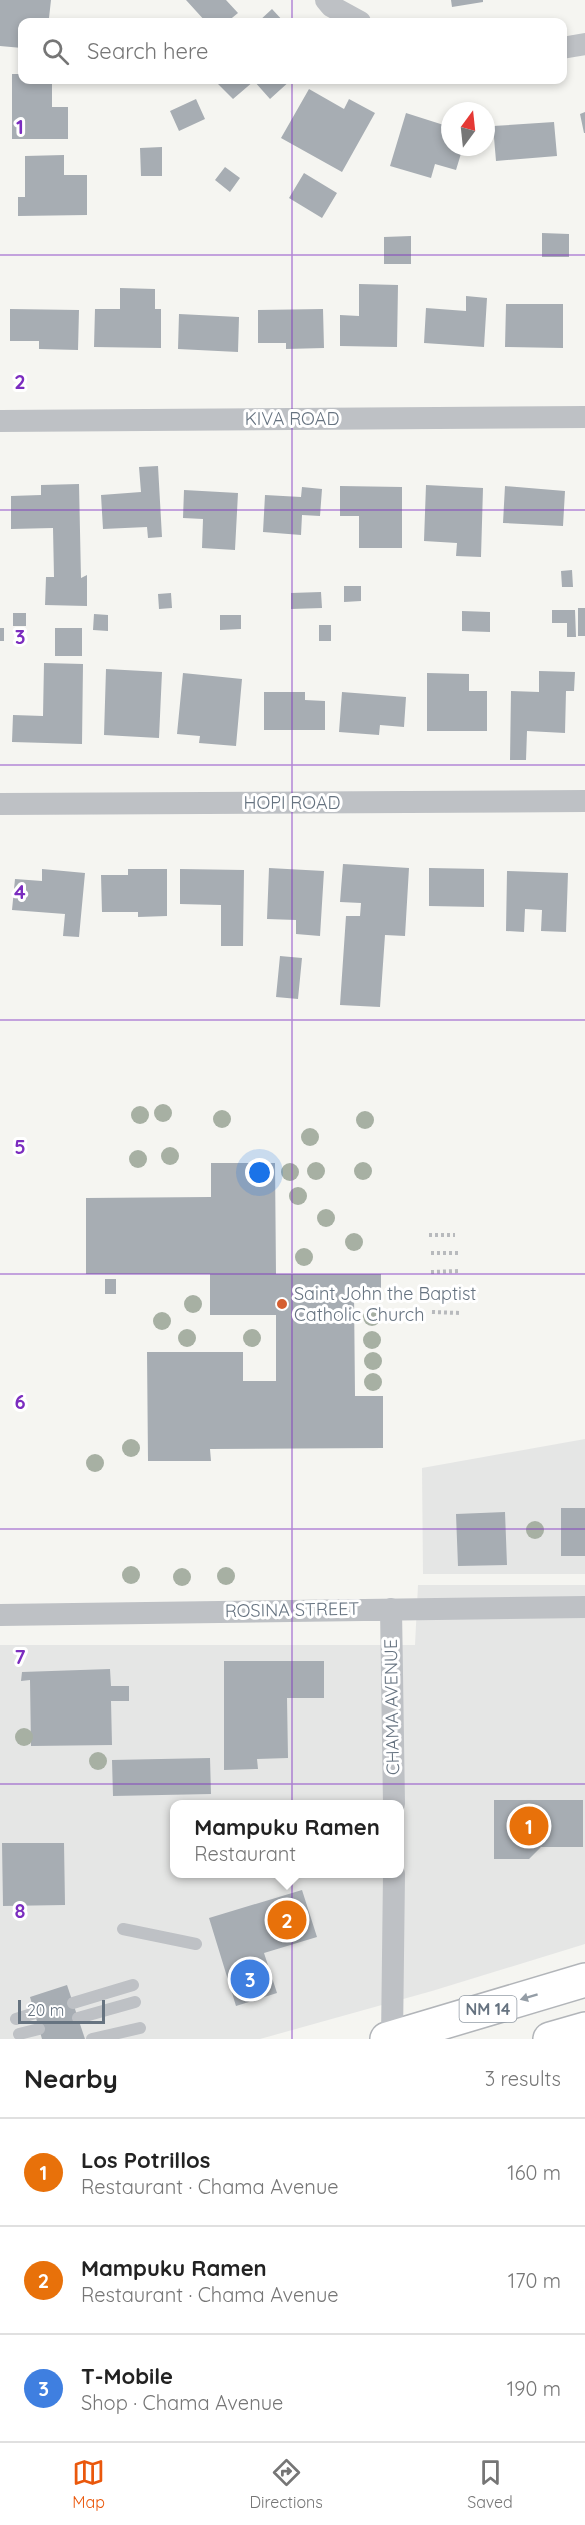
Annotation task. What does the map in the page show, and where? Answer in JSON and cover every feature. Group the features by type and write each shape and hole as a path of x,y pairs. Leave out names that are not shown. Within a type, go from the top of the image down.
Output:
{"main road":[{"name":"NM 14","path":"390,2038 585,1980"},
{"path":"550,2039 585,2028"}],"street":[{"path":"326,0 331,6 353,18"},
{"path":"567,47 585,44"},
{"name":"KIVA ROAD","path":"0,421 585,417"},
{"name":"HOPI ROAD","path":"0,804 585,801"},
{"name":"ROSINA STREET","path":"0,1615 585,1607"},
{"name":"CHAMA AVENUE","path":"391,1609 394,1800"},
{"path":"390,2038 394,1878"}],"lane":[{"path":"123,1929 196,1944"},
{"path":"73,2003 133,1985"},
{"path":"78,2018 135,2002"},
{"path":"16,2019 35,2013"},
{"path":"92,2039 140,2028"},
{"path":"19,2034 39,2029"}],"path":[{"path":"429,1235 455,1235"},
{"path":"431,1253 459,1253"},
{"path":"431,1272 459,1271"},
{"path":"432,1292 459,1291"},
{"path":"432,1312 460,1313"}],"shaded area":[{"path":"585,1439 585,1574 423,1574 422,1468"},
{"path":"418,1585 585,1585 585,1944 432,1991 260,2039 0,2039 0,1645 415,1645"}],"building":[{"path":"0,0 51,0 49,18 18,18 18,48 0,46"},
{"path":"186,0 226,0 238,13 232,18 202,18"},
{"path":"451,0 483,0 483,2 452,7"},
{"path":"272,9 280,18 262,18"},
{"path":"12,74 18,74 18,84 52,84 52,107 68,107 68,139 12,139"},
{"path":"218,84 250,84 233,99"},
{"path":"257,84 287,84 270,99"},
{"path":"309,89 344,109 349,99 375,113 342,172 281,138"},
{"path":"196,99 205,119 179,131 170,111"},
{"path":"585,112 585,133 584,133 580,114"},
{"path":"406,113 441,124 441,156 460,156 456,170 435,164 431,178 390,166"},
{"path":"554,122 557,156 496,161 495,126"},
{"path":"162,147 162,176 141,176 140,148"},
{"path":"64,155 64,175 87,175 87,215 18,216 18,197 25,197 25,156"},
{"path":"225,167 240,178 230,192 215,180"},
{"path":"304,173 337,193 322,218 289,198"},
{"path":"542,233 569,234 569,257 542,257"},
{"path":"411,236 411,264 384,264 384,237"},
{"path":"359,284 398,285 397,347 340,346 340,315 359,316"},
{"path":"120,288 155,289 155,309 161,309 161,348 94,347 95,309 120,309"},
{"path":"466,296 487,298 484,347 424,343 426,308 466,311"},
{"path":"506,304 563,304 563,348 505,347"},
{"path":"10,309 79,310 78,350 39,349 39,341 10,341"},
{"path":"323,309 324,348 286,349 286,343 258,343 258,310"},
{"path":"179,314 239,317 238,352 178,349"},
{"path":"158,466 162,537 148,538 147,527 103,529 101,495 141,492 139,467"},
{"path":"79,484 81,578 87,575 87,606 45,605 46,577 54,577 53,528 11,529 11,496 41,495 41,485"},
{"path":"426,485 483,488 481,557 456,556 457,543 424,541"},
{"path":"340,486 402,487 402,548 359,548 359,516 340,516"},
{"path":"505,486 565,491 563,526 503,523"},
{"path":"302,487 322,489 320,516 302,515 301,535 263,532 265,495 301,497"},
{"path":"184,490 238,493 235,550 202,548 203,519 183,518"},
{"path":"572,570 573,587 562,587 561,571"},
{"path":"344,586 361,586 361,601 344,602"},
{"path":"321,592 322,608 291,609 291,593"},
{"path":"171,593 172,608 159,609 158,594"},
{"path":"578,608 585,608 585,636 578,636"},
{"path":"552,610 575,610 576,637 567,637 567,623 552,623"},
{"path":"462,611 490,612 490,632 462,631"},
{"path":"13,613 26,613 26,626 13,626"},
{"path":"94,614 108,615 108,631 93,630"},
{"path":"220,615 241,615 241,629 220,630"},
{"path":"319,625 331,625 331,641 319,641"},
{"path":"0,628 4,628 4,641 0,641"},
{"path":"55,628 82,628 82,656 55,656"},
{"path":"44,663 83,664 82,744 12,742 13,715 43,716"},
{"path":"106,669 162,672 159,738 104,735"},
{"path":"539,671 575,672 574,691 566,691 565,733 527,731 526,760 510,760 511,691 539,692"},
{"path":"183,673 242,679 236,746 199,743 200,736 177,734"},
{"path":"427,673 469,674 469,691 487,691 487,731 427,731"},
{"path":"264,692 305,692 305,700 325,701 325,730 264,730"},
{"path":"342,692 406,697 404,727 380,725 379,735 339,732"},
{"path":"343,864 409,868 405,936 385,935 380,1007 340,1005 346,916 360,916 361,903 340,902"},
{"path":"269,868 324,871 320,936 296,934 296,920 267,919"},
{"path":"429,868 484,869 484,907 429,906"},
{"path":"42,869 85,873 79,937 63,936 65,914 12,910 15,879 42,881"},
{"path":"128,869 167,869 167,916 138,917 138,912 102,912 101,875 128,875"},
{"path":"180,869 244,870 243,946 221,946 221,905 180,904"},
{"path":"507,871 568,873 566,932 541,931 542,910 525,909 524,932 506,931"},
{"path":"280,956 302,958 298,999 276,997"},
{"name":"Saint John the Baptist Catholic Church","path":"211,1163 275,1163 276,1274 381,1274 381,1293 354,1293 355,1396 383,1396 383,1448 210,1449 211,1461 148,1461 147,1352 243,1352 243,1381 276,1381 276,1315 210,1315 210,1274 86,1274 86,1198 211,1197"},
{"path":"105,1279 116,1279 116,1294 105,1294"},
{"path":"561,1508 585,1508 585,1556 561,1556"},
{"path":"505,1512 507,1565 458,1566 456,1514"},
{"path":"224,1661 324,1661 324,1698 287,1698 288,1758 257,1759 258,1769 224,1770"},
{"path":"110,1669 111,1686 129,1686 129,1701 111,1701 112,1745 31,1746 30,1680 21,1681 22,1672"},
{"path":"210,1758 211,1794 113,1796 112,1760"},
{"path":"494,1800 583,1800 583,1847 541,1847 529,1859 494,1859"},
{"path":"2,1843 64,1843 65,1905 3,1906"},
{"path":"302,1890 317,1937 264,1953 277,1993 236,2006 209,1918"},
{"path":"67,1985 85,2039 42,2039 30,1997"}],"place":[{"name":"Saint John the Baptist Catholic Church","path":"282,1304"},
{"name":"Los Potrillos","path":"529,1826"},
{"name":"Mampuku Ramen","path":"287,1920"},
{"name":"T-Mobile","path":"250,1979"}]}
